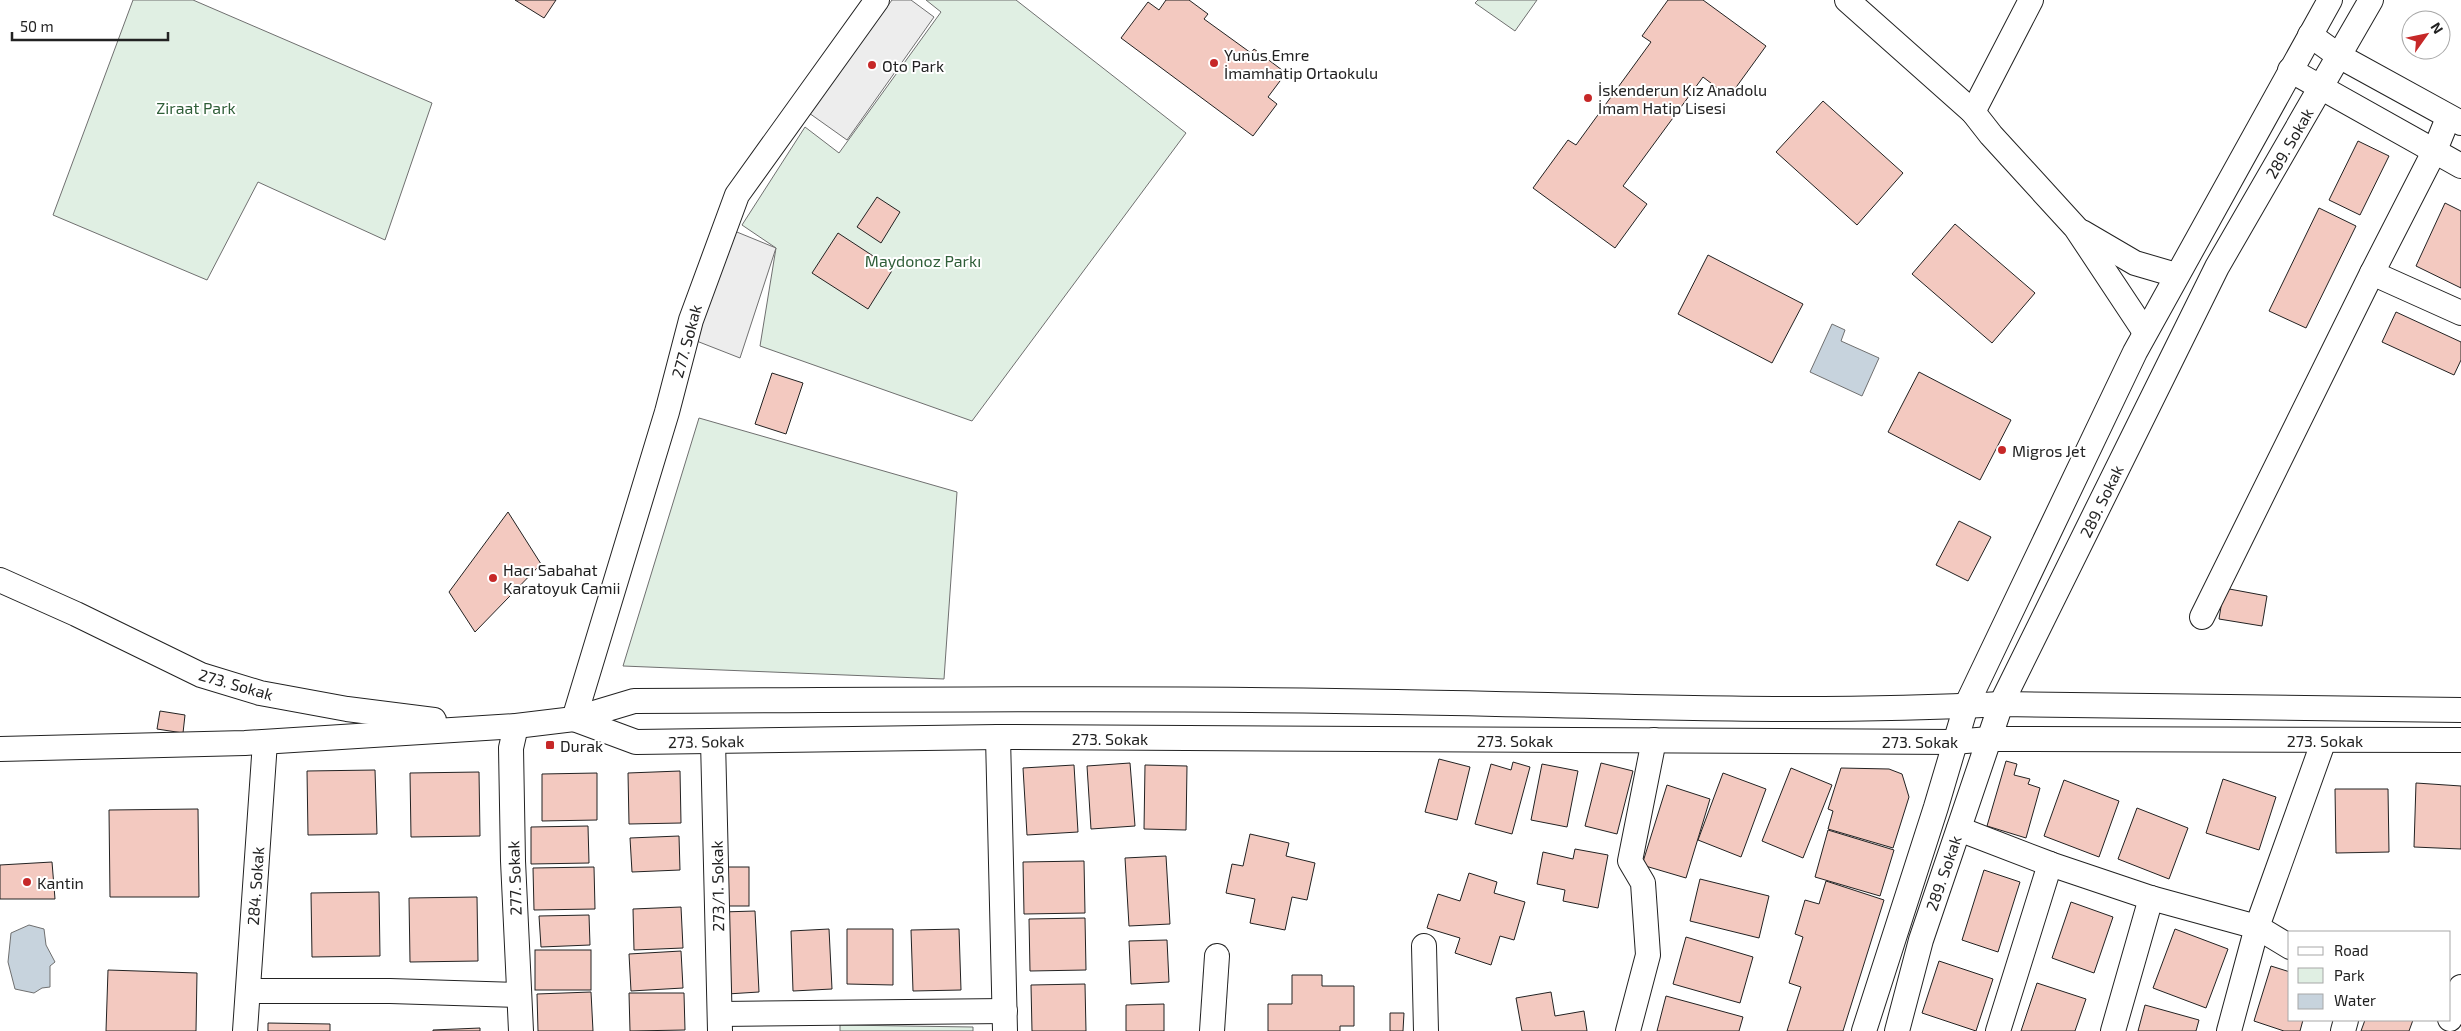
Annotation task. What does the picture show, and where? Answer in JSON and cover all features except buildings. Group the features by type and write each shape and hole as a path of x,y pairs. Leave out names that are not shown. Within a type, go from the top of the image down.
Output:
{"street":[{"name":"277. Sokak","path":"574,719 668,412 691,320 736,195 877,0"},
{"path":"1847,0 1972,112 2076,228 2145,332"},
{"path":"1972,112 2031,0"},
{"path":"1864,1031 1936,807 1966,706 2145,332 2330,0"},
{"name":"289. Sokak","path":"1897,1031 1921,940 2001,704 2218,267 2371,0"},
{"path":"2202,617 2372,272 2435,150 2454,120 2339,56 2310,35"},
{"path":"2290,70 2461,166"},
{"path":"2076,228 2135,263 2176,275"},
{"path":"2372,272 2461,313"},
{"name":"273. Sokak","path":"0,580 76,614 201,675 260,693 347,709 490,727"},
{"name":"273. Sokak","path":"0,749 265,742 516,726 574,719 634,701 1067,699 1398,702 1655,709 2001,704 2461,710"},
{"name":"273. Sokak","path":"574,719 636,742 998,737 1954,742 1989,739 2461,740"},
{"name":"277. Sokak","path":"516,726 511,748 521,1031"},
{"path":"720,1022 1005,1021 998,737"},
{"path":"1628,1031 1648,955 1643,883 1630,861 1654,740"},
{"path":"2229,1031 2257,927 2324,740"},
{"name":"273/1. Sokak","path":"713,741 720,1022"},
{"name":"284. Sokak","path":"245,1031 265,742"},
{"path":"1959,828 2050,864 2151,898 2257,927 2288,946"},
{"path":"1998,1031 2050,864"},
{"path":"2113,1031 2151,898"},
{"path":"1424,946 1426,1031"},
{"path":"1212,1031 1217,956"},
{"path":"2451,1014 2461,987"},
{"path":"248,991 390,991 519,995"}],"green space":[{"name":"Ziraat Park","path":"133,0 193,0 432,103 385,240 258,182 207,280 53,215"},
{"name":"Maydonoz Parkı","path":"926,0 1016,0 1186,133 972,421 760,346 776,248 742,225 805,127 839,153 941,12"},
{"path":"1478,0 1537,0 1515,31 1475,3"},
{"path":"699,418 957,492 944,679 623,666"},
{"path":"840,1025 973,1027 973,1031 840,1031"}],"shaded area":[{"name":"Oto Park","path":"892,0 911,0 934,17 847,140 809,113"},
{"path":"732,230 776,248 740,358 694,340"}],"water":[{"path":"1832,324 1845,330 1841,341 1879,358 1862,396 1810,372"},
{"path":"29,925 44,929 46,945 55,962 50,966 50,987 42,988 34,993 15,989 8,962 11,933"}],"place":[{"name":"Yunus Emre İmamhatip Ortaokulu","path":"1214,63"},
{"name":"Oto Park","path":"872,65"},
{"name":"İskenderun Kız Anadolu İmam Hatip Lisesi","path":"1588,98"},
{"name":"Migros Jet","path":"2002,450"},
{"name":"Hacı Sabahat Karatoyuk Camii","path":"493,578"},
{"name":"Durak","path":"550,745"},
{"name":"Kantin","path":"27,882"}]}
